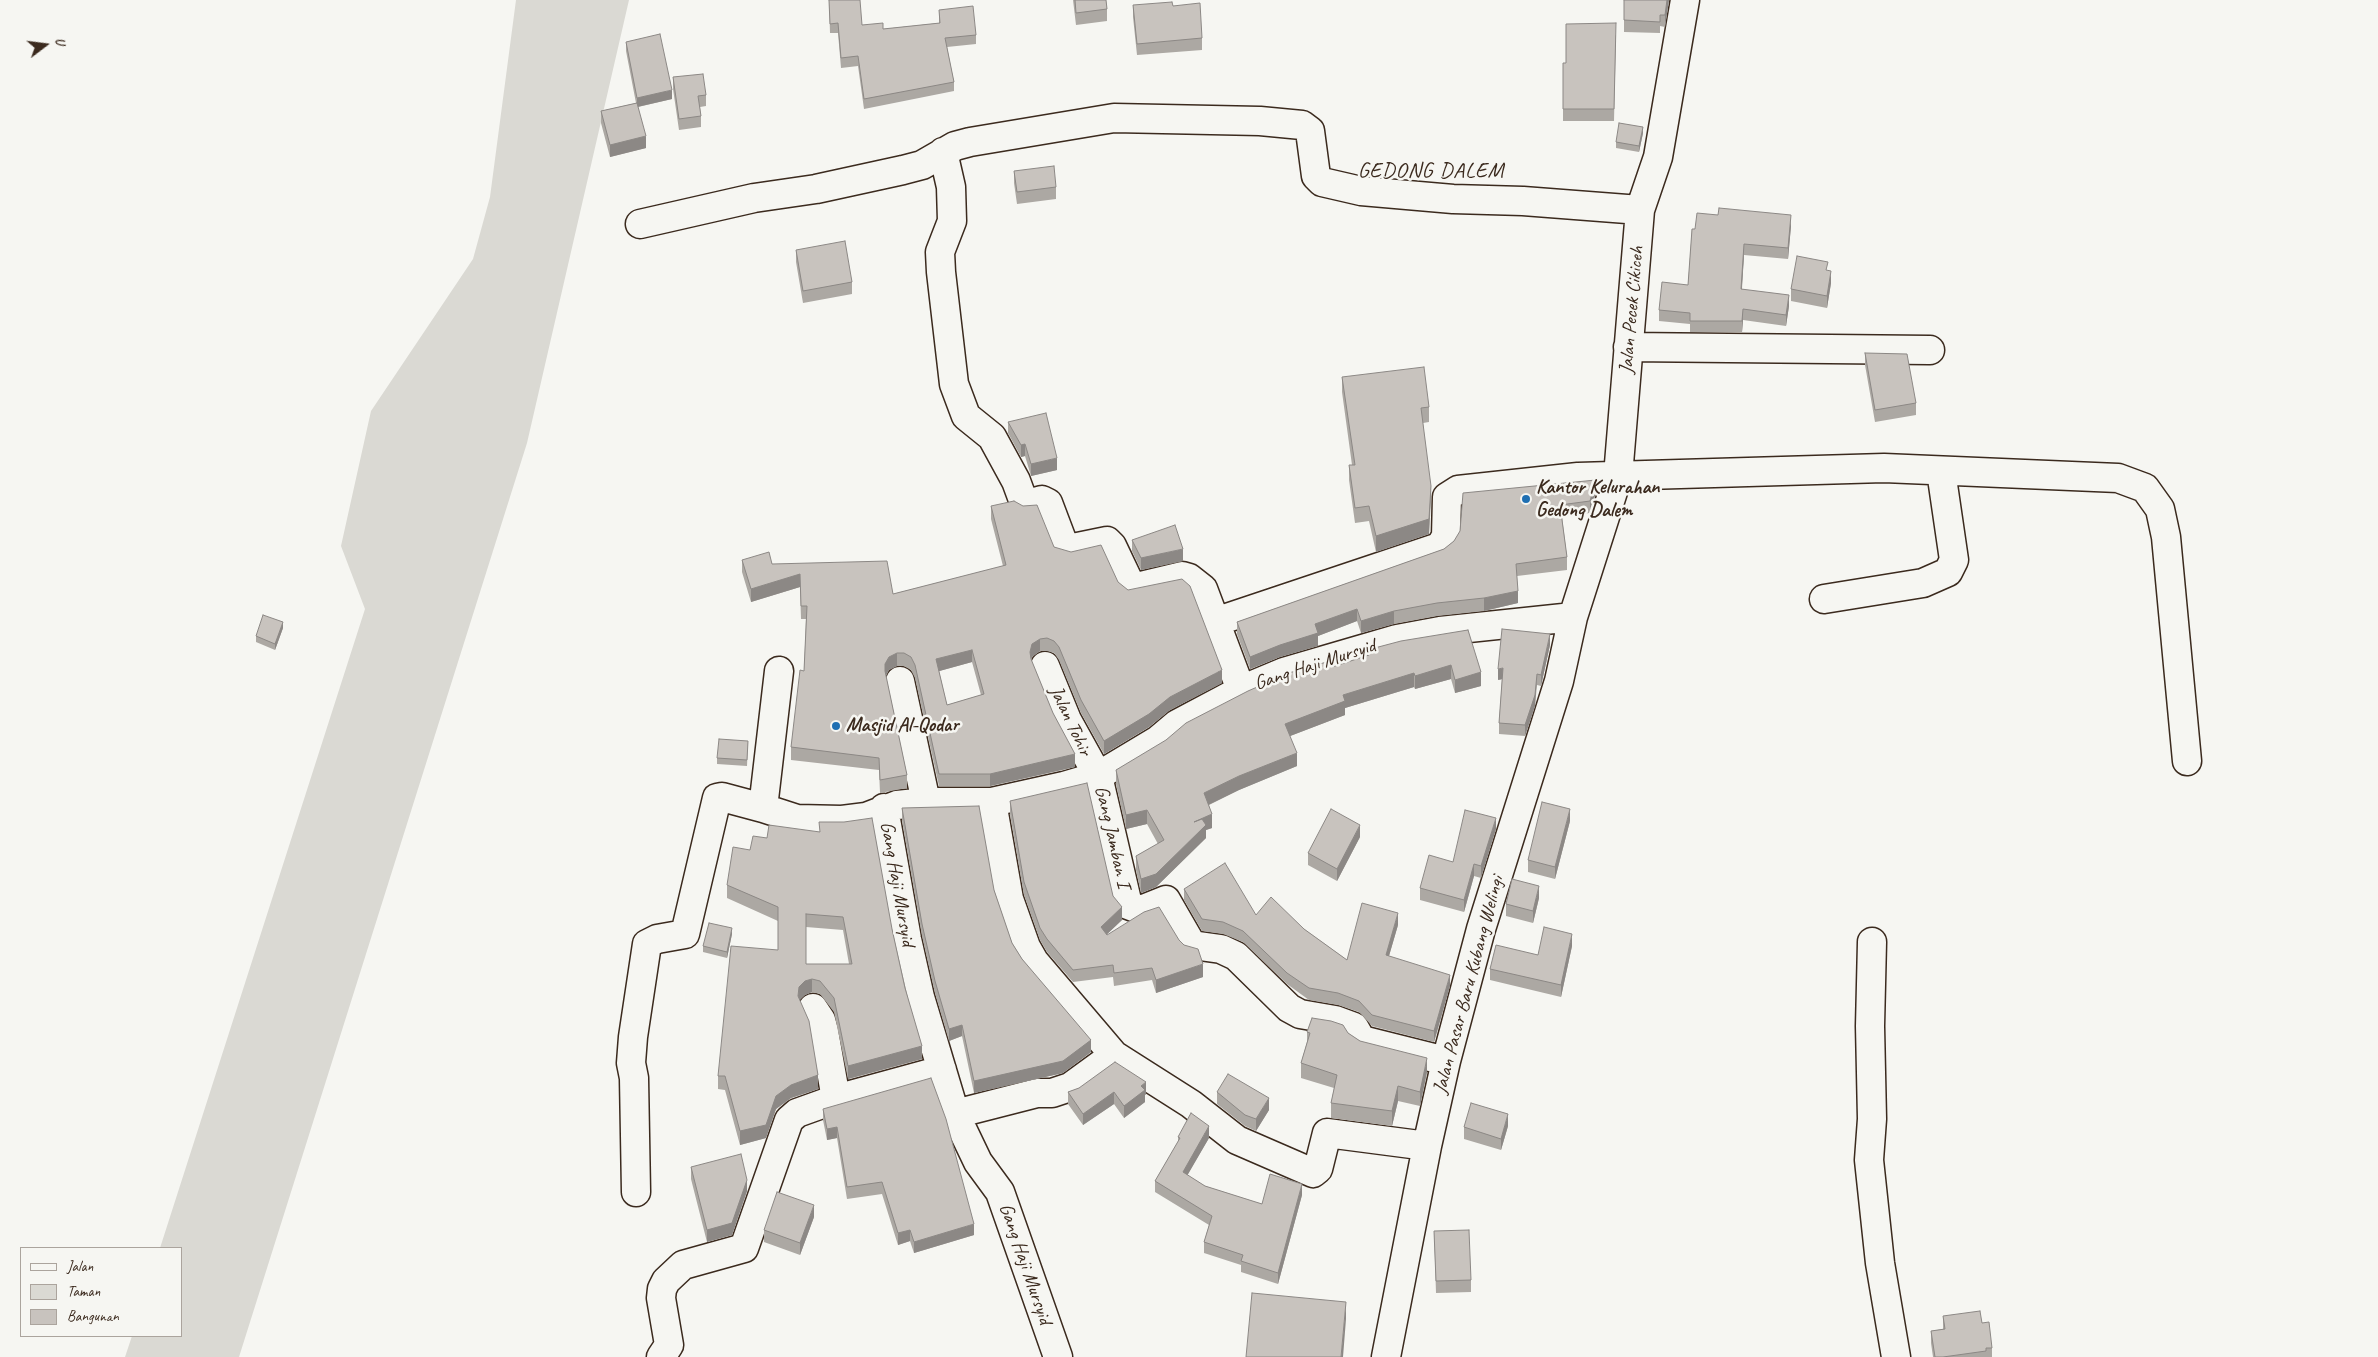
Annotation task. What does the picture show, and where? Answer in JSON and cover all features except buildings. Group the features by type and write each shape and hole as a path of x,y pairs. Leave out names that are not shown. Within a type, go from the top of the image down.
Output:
{"street":[{"name":"Jalan Pecek Cikiceh","path":"1573,618 1618,476 1640,210 1658,157 1685,0"},
{"path":"640,224 754,198 816,190 902,170 922,165 954,146 986,138 1114,118 1260,120 1302,125 1310,131 1316,176 1322,182 1331,185 1361,191 1453,199 1523,201 1640,210"},
{"path":"943,152 951,187 952,221 940,252 941,272 954,384 966,416 992,437 1016,481 1023,500 1027,504 1042,500 1048,502 1065,548 1107,541 1112,546 1132,588 1182,576 1189,578 1203,589 1241,690"},
{"path":"1628,347 1930,350"},
{"path":"1215,622 1436,548 1441,545 1446,536 1447,497 1458,490 1578,477 1884,468 2118,478 2145,488 2154,498 2160,509 2166,537 2187,761"},
{"path":"1824,599 1923,583 1948,572 1954,560 1941,471"},
{"name":"Gang Haji Mursyid","path":"1058,1357 1000,1192 978,1162 954,1114 913,968 884,808 926,802 992,802 1098,776 1158,740 1177,724 1241,690 1284,672 1397,639 1471,626 1573,618"},
{"name":"Jalan Pasar Baru Kubang Welingi","path":"1386,1357 1427,1146 1446,1061 1481,929 1559,681 1573,618"},
{"name":"Jalan Tohir","path":"1045,666 1067,720 1098,776"},
{"path":"763,808 779,671"},
{"path":"900,681 926,802"},
{"name":"Gang Jamban I","path":"1098,776 1128,905 1141,910 1166,900 1192,945 1221,949 1236,956 1289,1008 1300,1014 1335,1020 1354,1027 1363,1040 1446,1061"},
{"path":"636,1192 632,1046 647,944 657,939 685,934 717,798 722,797 797,819 842,820 866,817 884,808"},
{"path":"992,802 1010,899 1026,947 1034,961 1114,1055 1191,1104 1236,1140 1312,1172 1318,1170 1327,1133 1427,1146"},
{"path":"1872,942 1870,1026 1872,1119 1870,1160 1880,1263 1896,1357"},
{"path":"813,1008 821,1020 824,1031 836,1099"},
{"path":"954,1114 1037,1093 1052,1093 1070,1087 1114,1055"},
{"path":"661,1357 669,1346 661,1298 662,1289 666,1281 683,1265 744,1248 790,1120 797,1113 836,1099 942,1070"}],"green space":[{"path":"516,0 629,0 527,443 239,1357 125,1357 132,1337 182,1337 182,1247 160,1247 365,609 341,546 371,411 473,259 490,197"}],"place":[{"name":"Kantor Kelurahan Gedong Dalem","path":"1526,499"},
{"name":"Masjid Al-Qodar","path":"836,726"}],"district":[{"name":"GEDONG DALEM","path":"1431,171"}]}
